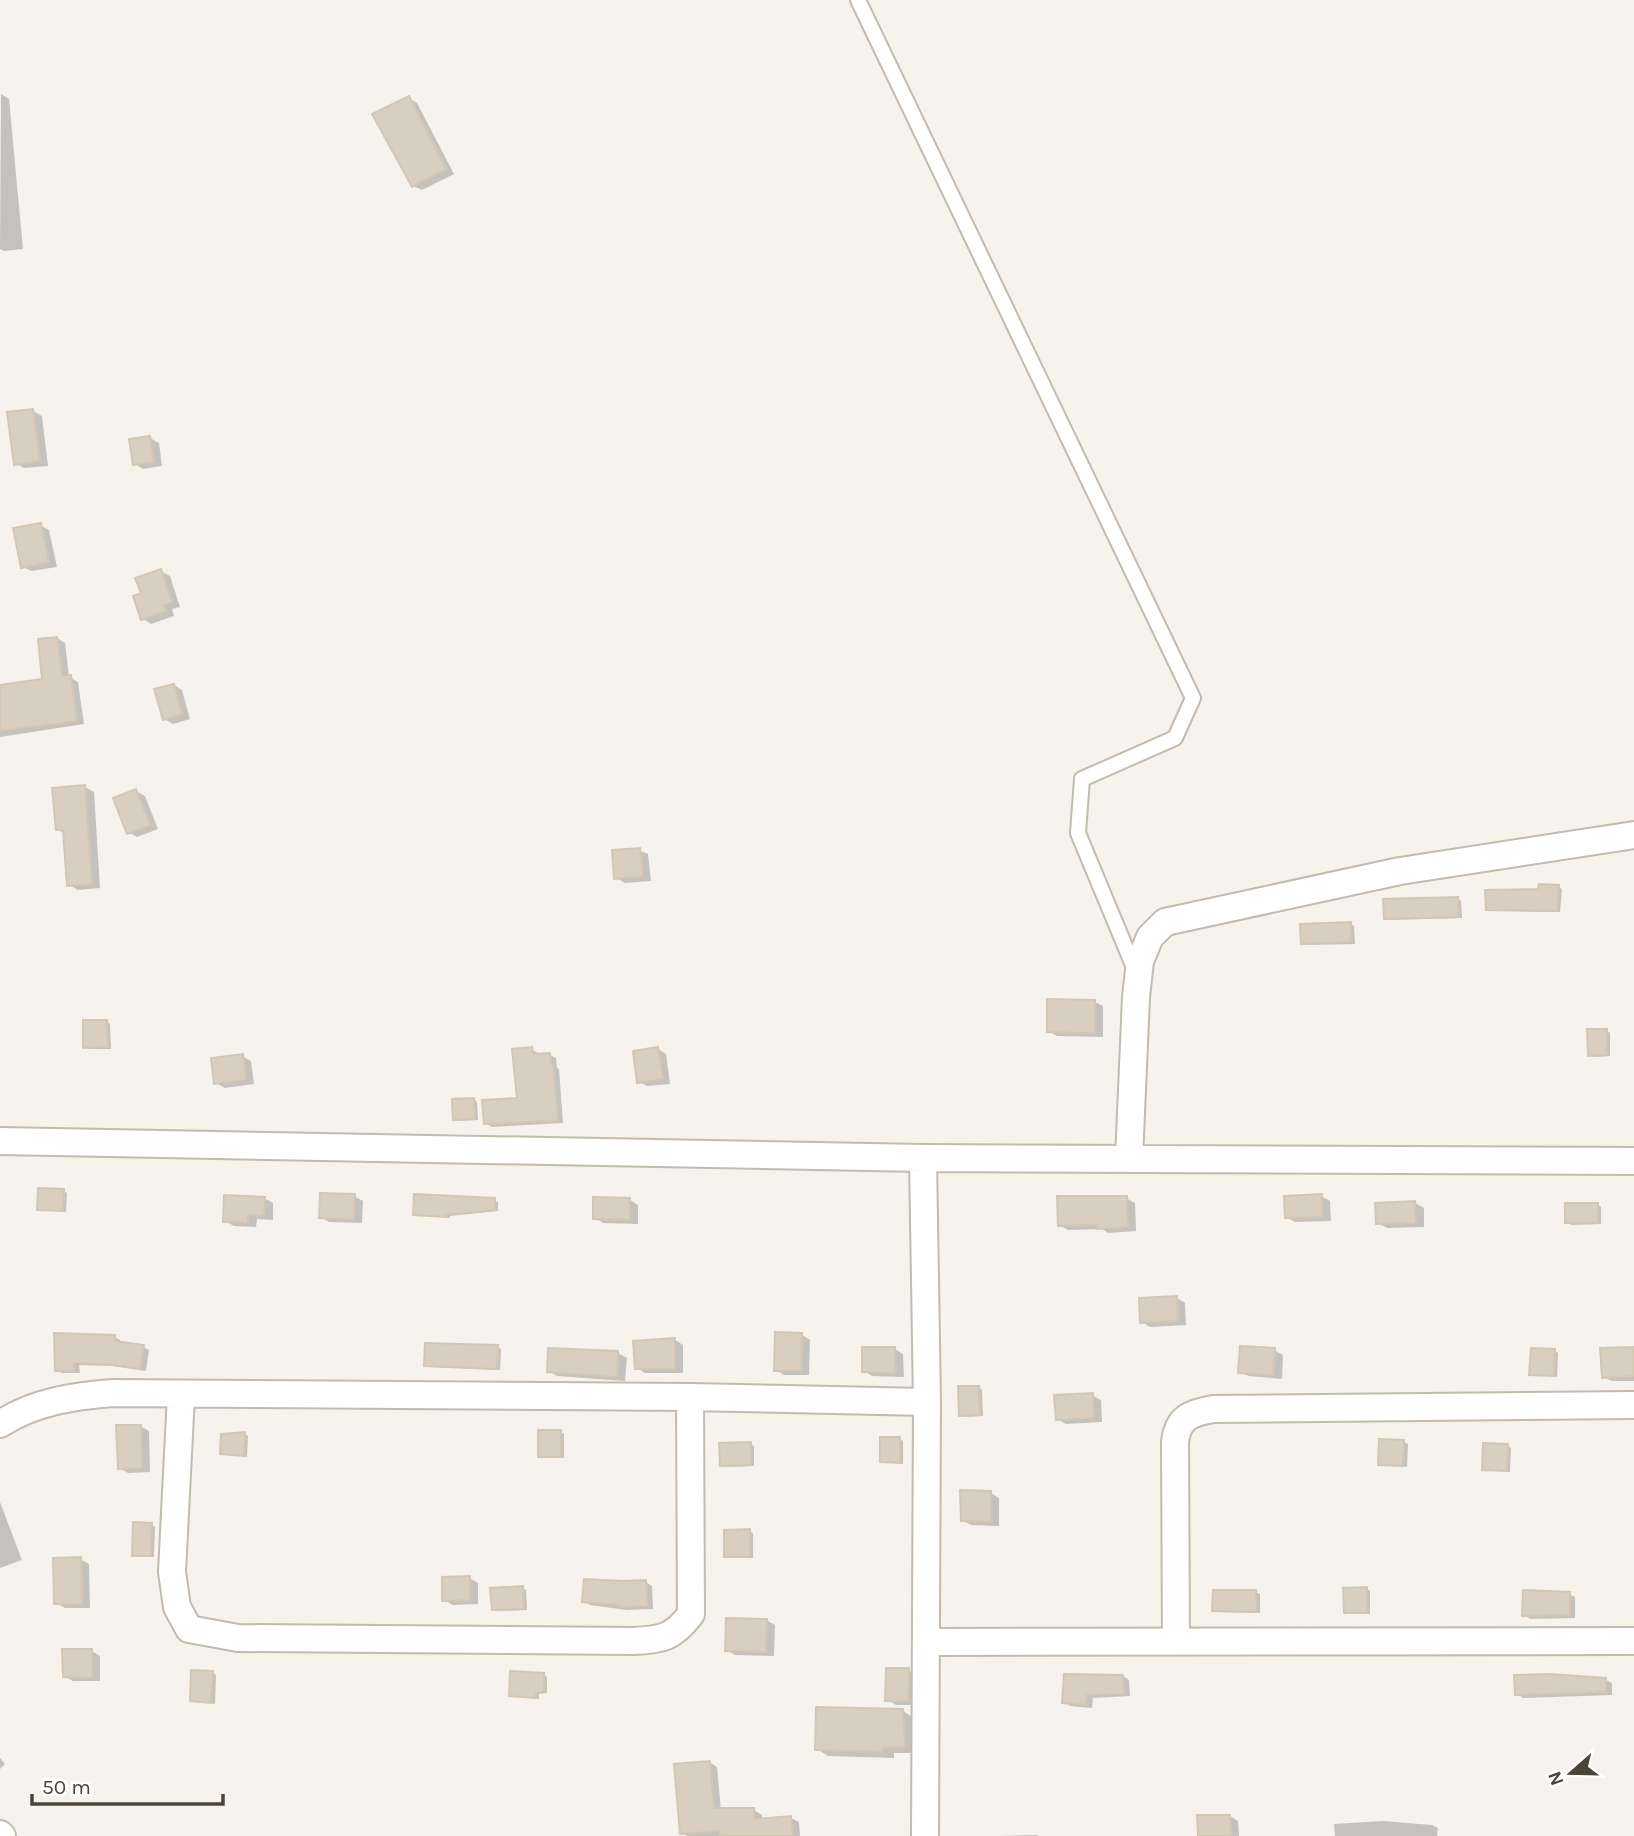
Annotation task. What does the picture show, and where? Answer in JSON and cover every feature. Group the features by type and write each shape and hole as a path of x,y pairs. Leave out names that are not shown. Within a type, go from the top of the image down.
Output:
{"street":[{"path":"1129,1159 1140,961 1150,937 1165,922 1400,871 1634,835"},
{"path":"0,1141 923,1158 1634,1161"},
{"path":"923,1158 927,1402 925,1836"},
{"path":"0,1424 39,1405 77,1396 113,1393 690,1397 927,1402"},
{"path":"181,1395 172,1572 177,1607 189,1629 238,1638 633,1641 656,1640 678,1631 691,1615 690,1397"},
{"path":"1176,1641 1176,1428 1196,1412 1213,1409 1634,1405"},
{"path":"927,1642 1634,1642"}],"lane":[{"path":"858,0 1193,698 1175,738 1082,779 1078,833 1138,978"}],"building":[{"path":"409,96 446,169 412,187 372,114"},
{"path":"33,409 40,461 14,465 7,412"},
{"path":"150,436 154,462 133,465 129,439"},
{"path":"41,523 49,562 21,568 13,528"},
{"path":"161,569 172,602 164,605 167,611 141,620 133,596 141,593 135,578"},
{"path":"57,637 62,676 71,675 77,721 0,731 0,685 42,679 38,639"},
{"path":"174,684 182,714 163,720 154,689"},
{"path":"85,785 92,884 67,886 63,830 56,830 52,788"},
{"path":"136,789 150,825 127,834 113,798"},
{"path":"640,848 643,876 614,879 612,850"},
{"path":"1539,884 1559,885 1557,911 1486,910 1485,890 1538,889"},
{"path":"1458,897 1459,917 1384,919 1383,899"},
{"path":"1351,922 1351,942 1301,944 1300,924"},
{"path":"1047,999 1095,1000 1095,1033 1047,1032"},
{"path":"83,1020 107,1020 108,1047 83,1048"},
{"path":"1587,1029 1607,1029 1607,1055 1588,1056"},
{"path":"532,1047 533,1054 550,1053 558,1121 484,1124 482,1100 517,1098 512,1049"},
{"path":"658,1047 663,1079 637,1083 633,1051"},
{"path":"243,1054 246,1080 214,1084 211,1058"},
{"path":"474,1098 475,1119 453,1120 452,1099"},
{"path":"38,1188 64,1189 63,1211 37,1210"},
{"path":"320,1193 355,1194 354,1219 319,1218"},
{"path":"414,1194 495,1198 495,1210 446,1217 413,1215"},
{"path":"1322,1194 1323,1217 1285,1218 1284,1196"},
{"path":"224,1195 265,1197 264,1216 248,1215 248,1223 223,1222"},
{"path":"1057,1196 1127,1196 1128,1227 1097,1229 1097,1225 1058,1226"},
{"path":"593,1197 630,1198 630,1220 593,1219"},
{"path":"1415,1201 1416,1223 1376,1224 1375,1203"},
{"path":"1565,1203 1598,1203 1598,1223 1565,1223"},
{"path":"1177,1296 1178,1321 1140,1323 1139,1298"},
{"path":"775,1332 802,1333 801,1371 774,1371"},
{"path":"54,1333 115,1335 115,1341 144,1345 140,1369 74,1363 74,1371 55,1371"},
{"path":"675,1338 675,1369 635,1369 633,1341"},
{"path":"425,1343 498,1345 497,1369 424,1366"},
{"path":"1240,1346 1275,1348 1273,1375 1238,1373"},
{"path":"862,1347 895,1347 896,1373 862,1372"},
{"path":"1634,1347 1634,1376 1602,1378 1600,1348"},
{"path":"548,1348 618,1351 617,1377 547,1372"},
{"path":"1531,1348 1555,1349 1554,1376 1529,1375"},
{"path":"958,1386 979,1386 980,1415 959,1416"},
{"path":"1093,1393 1094,1418 1056,1420 1054,1395"},
{"path":"116,1425 141,1425 142,1468 118,1469"},
{"path":"538,1430 561,1430 561,1457 538,1457"},
{"path":"245,1432 244,1456 220,1454 221,1434"},
{"path":"880,1437 900,1437 900,1463 880,1462"},
{"path":"1379,1439 1404,1440 1403,1466 1378,1465"},
{"path":"751,1442 751,1465 720,1466 719,1443"},
{"path":"1483,1443 1508,1444 1507,1471 1482,1470"},
{"path":"960,1490 991,1491 991,1522 961,1521"},
{"path":"133,1522 152,1523 151,1556 132,1556"},
{"path":"750,1529 750,1557 724,1557 724,1530"},
{"path":"81,1557 82,1604 54,1604 53,1558"},
{"path":"470,1576 470,1600 442,1601 442,1577"},
{"path":"584,1579 646,1580 648,1606 619,1607 582,1602"},
{"path":"523,1586 524,1609 492,1610 490,1588"},
{"path":"1367,1587 1367,1613 1344,1613 1343,1588"},
{"path":"1213,1590 1256,1590 1257,1612 1212,1611"},
{"path":"1523,1590 1570,1592 1570,1615 1522,1616"},
{"path":"726,1618 767,1619 766,1652 725,1651"},
{"path":"62,1649 92,1649 92,1678 63,1677"},
{"path":"886,1668 909,1668 908,1701 885,1701"},
{"path":"191,1670 213,1671 211,1703 190,1701"},
{"path":"510,1671 544,1673 544,1691 536,1693 536,1698 509,1696"},
{"path":"1064,1674 1123,1675 1124,1694 1087,1695 1086,1705 1062,1703"},
{"path":"1549,1674 1606,1678 1606,1692 1515,1695 1514,1675"},
{"path":"816,1707 903,1709 905,1747 883,1748 883,1752 815,1750"},
{"path":"710,1761 714,1808 754,1808 755,1819 791,1816 793,1836 720,1836 720,1831 680,1834 674,1764"},
{"path":"1197,1815 1230,1815 1231,1836 1198,1836"}]}
